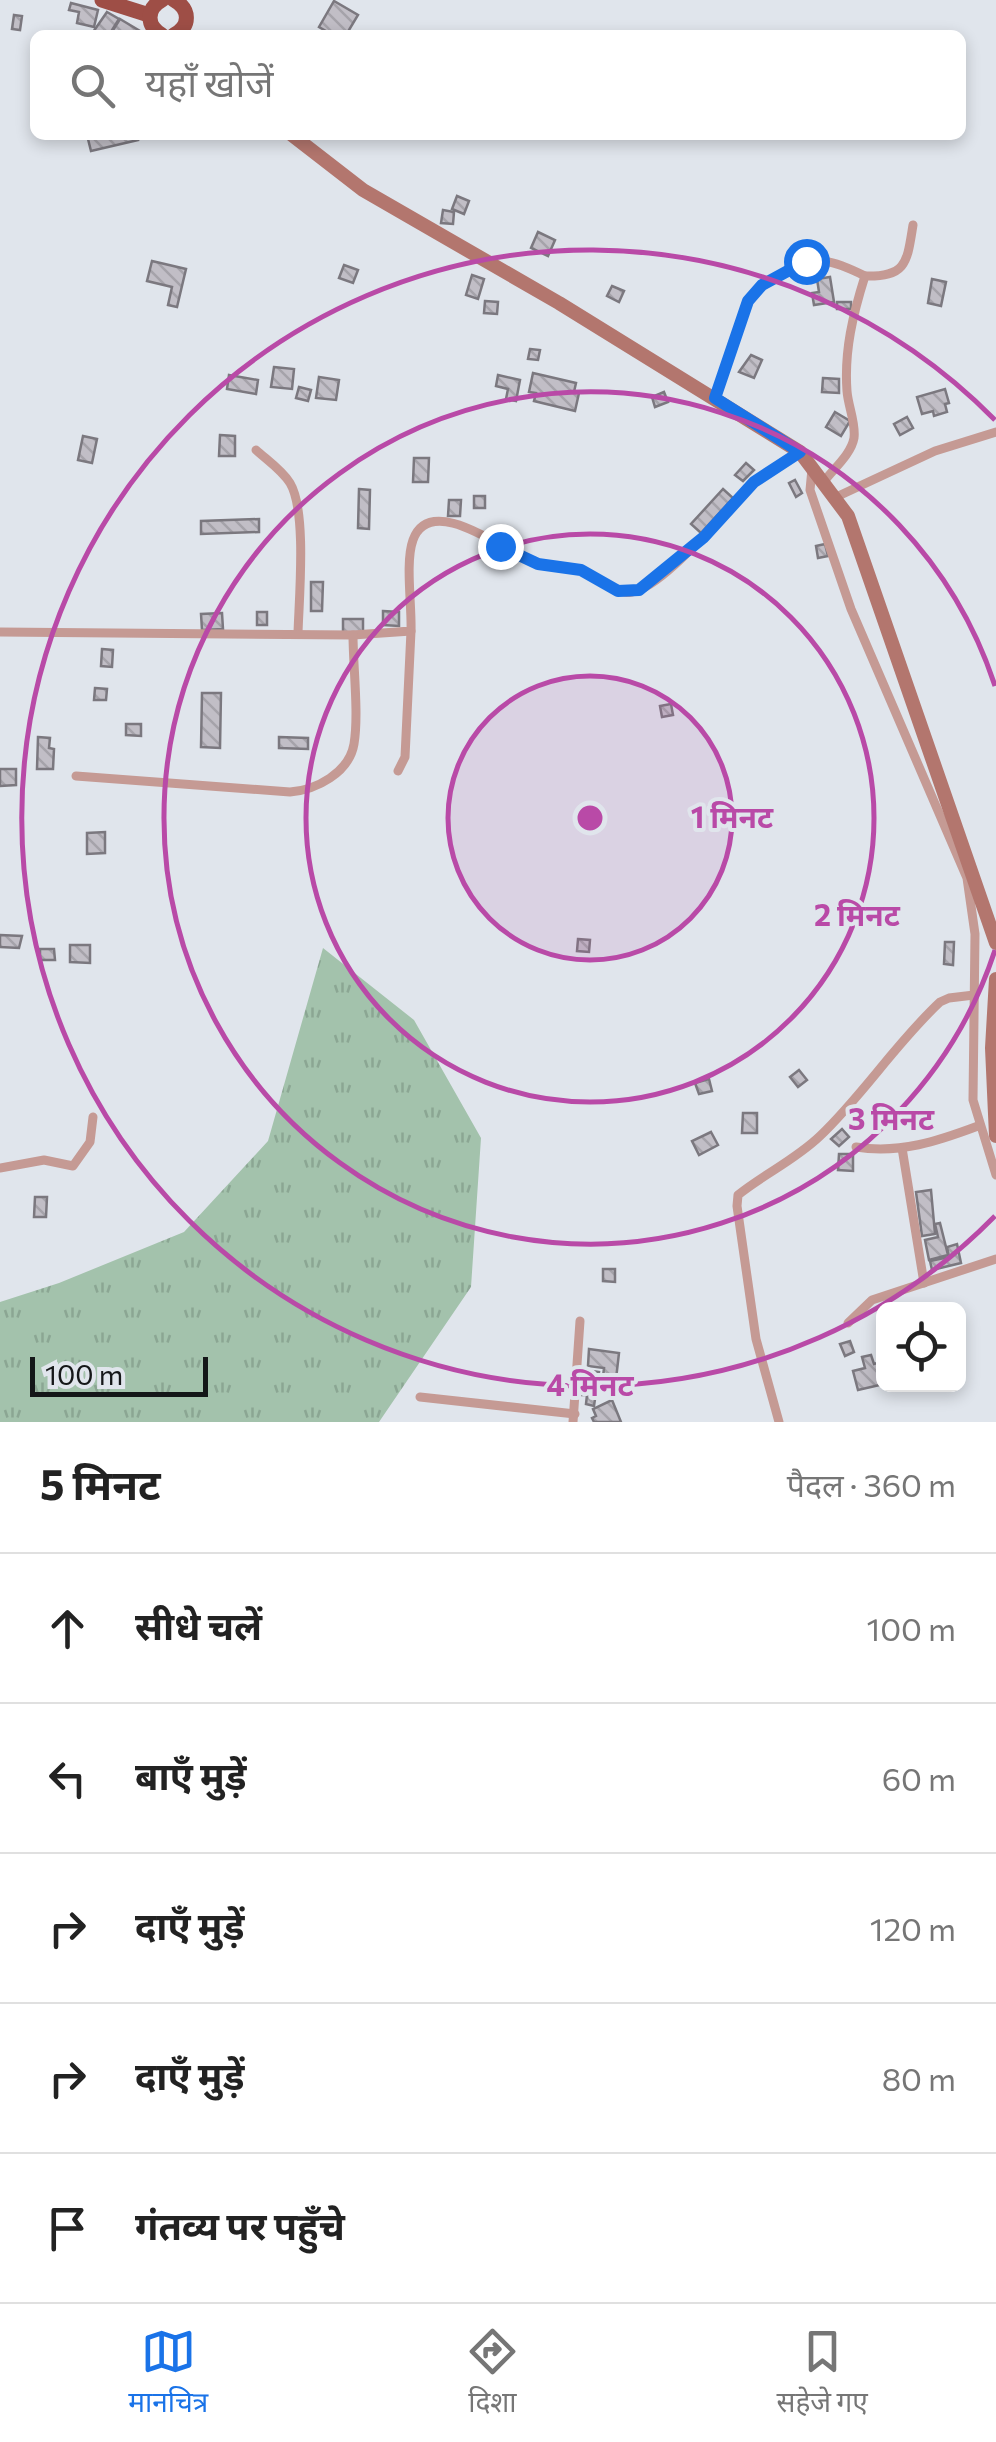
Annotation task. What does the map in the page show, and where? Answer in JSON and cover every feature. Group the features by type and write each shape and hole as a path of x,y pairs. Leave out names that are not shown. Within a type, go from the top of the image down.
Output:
{"highway":[{"path":"102,0 150,15"},
{"path":"155,30 150,15 154,4 162,0"},
{"path":"179,30 186,22 182,2"}],"main road":[{"path":"298,140 363,190 545,295 800,452 848,516 996,943"},
{"path":"996,978 992,1048 996,1136"}],"street":[{"path":"715,398 748,301 762,285 806,261 817,260 836,262 865,276 889,276 900,270 908,256 913,225"},
{"path":"823,483 853,442 847,356 852,319 865,276"},
{"path":"834,498 935,450 996,432"},
{"path":"256,450 285,476 295,494 300,552 298,633"},
{"path":"398,771 405,758 412,541 417,533 433,522 451,522 525,558 581,570 610,588 630,593 646,586 704,537 754,482 800,452"},
{"path":"812,468 810,490 850,609 967,878 976,934 971,1085 978,1126 996,1174"},
{"path":"0,632 411,631"},
{"path":"76,776 290,792 319,787 354,746 353,634"},
{"path":"778,1422 756,1338 736,1206 738,1195 788,1164 825,1132 940,1002 974,995"},
{"path":"0,1168 44,1160 73,1166 90,1142 94,1117"},
{"path":"856,1147 902,1148 937,1141 978,1126"},
{"path":"902,1148 924,1283"},
{"path":"848,1324 872,1300 996,1259"},
{"path":"420,1397 574,1418 580,1321"}],"green space":[{"path":"323,948 414,1020 481,1138 471,1287 379,1422 0,1422 0,1302 59,1283 184,1232 268,1141"}],"building":[{"path":"334,1 358,15 349,30 319,27"},
{"path":"71,3 98,10 94,27 77,23 79,12 69,10"},
{"path":"107,12 119,19 112,30 94,30"},
{"path":"14,15 22,16 20,30 12,29"},
{"path":"120,19 138,30 113,30"},
{"path":"88,140 138,140 91,151"},
{"path":"457,196 469,201 464,214 452,209"},
{"path":"443,210 454,212 453,224 441,223"},
{"path":"538,232 555,240 548,256 531,248"},
{"path":"152,261 186,269 177,307 168,305 172,287 147,281"},
{"path":"344,265 358,270 353,283 339,278"},
{"path":"472,275 484,279 478,299 466,295"},
{"path":"830,277 834,302 814,305 812,293 819,292 817,279"},
{"path":"932,279 946,282 941,306 928,303"},
{"path":"612,286 624,291 619,302 607,296"},
{"path":"485,301 498,302 497,314 484,313"},
{"path":"837,302 851,302 851,309 837,309"},
{"path":"530,349 540,350 538,360 528,359"},
{"path":"751,355 762,360 754,378 739,372"},
{"path":"274,367 294,369 292,389 271,387"},
{"path":"533,373 576,383 574,392 579,393 575,411 534,401 536,393 529,392"},
{"path":"229,375 258,380 256,394 227,389"},
{"path":"498,375 520,380 516,401 506,399 508,389 496,386"},
{"path":"319,377 339,380 336,400 316,398"},
{"path":"823,378 839,379 839,393 822,392"},
{"path":"299,387 311,390 308,401 296,398"},
{"path":"945,389 947,412 922,414 917,397"},
{"path":"664,392 668,402 655,407 652,397"},
{"path":"835,412 850,421 841,436 826,427"},
{"path":"907,417 913,428 900,435 894,424"},
{"path":"220,435 235,436 235,456 219,456"},
{"path":"83,436 97,439 92,463 78,460"},
{"path":"414,458 429,458 428,482 413,482"},
{"path":"746,463 754,470 743,481 735,475"},
{"path":"795,480 802,493 796,497 789,483"},
{"path":"359,489 370,490 369,529 358,528"},
{"path":"723,489 733,498 701,533 691,524"},
{"path":"474,496 485,496 485,508 474,508"},
{"path":"449,500 461,500 460,516 448,516"},
{"path":"259,519 259,532 201,534 201,521"},
{"path":"825,544 828,556 818,558 816,546"},
{"path":"311,582 323,582 322,611 311,611"},
{"path":"383,611 399,612 399,626 383,625"},
{"path":"257,612 267,612 267,625 257,625"},
{"path":"222,613 223,629 202,630 201,614"},
{"path":"343,619 363,619 363,634 343,634"},
{"path":"102,649 113,650 112,667 101,666"},
{"path":"95,688 107,689 106,700 94,700"},
{"path":"202,693 221,693 220,748 201,747"},
{"path":"671,704 673,715 662,717 660,706"},
{"path":"126,724 141,724 141,736 126,735"},
{"path":"38,737 50,738 53,769 37,769"},
{"path":"279,737 308,738 308,749 279,748"},
{"path":"0,769 16,769 16,785 0,786"},
{"path":"105,832 105,853 87,854 87,833"},
{"path":"0,935 22,936 19,948 0,947"},
{"path":"578,939 590,940 589,952 577,951"},
{"path":"945,942 954,942 953,965 944,964"},
{"path":"70,945 90,945 90,963 70,962"},
{"path":"40,949 54,949 55,960 40,960"},
{"path":"799,1070 807,1080 798,1087 790,1077"},
{"path":"709,1079 712,1091 699,1094 695,1083"},
{"path":"743,1113 757,1113 757,1133 742,1133"},
{"path":"842,1129 849,1137 839,1146 831,1139"},
{"path":"711,1132 718,1145 699,1155 692,1141"},
{"path":"839,1154 853,1154 853,1171 838,1170"},
{"path":"931,1190 935,1234 922,1236 916,1192"},
{"path":"35,1197 47,1197 46,1217 34,1217"},
{"path":"940,1223 948,1255 929,1260 925,1240 938,1237 935,1224"},
{"path":"957,1244 961,1263 932,1270 930,1261 949,1257 947,1247"},
{"path":"603,1269 615,1269 615,1282 603,1281"},
{"path":"850,1341 854,1352 845,1356 840,1344"},
{"path":"589,1349 619,1353 616,1379 603,1377 604,1368 588,1366"},
{"path":"871,1355 876,1363 876,1386 858,1390 853,1371 865,1368 862,1357"},
{"path":"592,1371 599,1372 594,1406 586,1404 587,1395 582,1395 585,1379 591,1380"},
{"path":"612,1400 621,1422 594,1422 593,1409"}],"route":[{"path":"500,546 538,564 581,570 610,588 630,593 646,586 704,537 754,482 800,452 715,398 748,301 762,285 806,261"}]}
